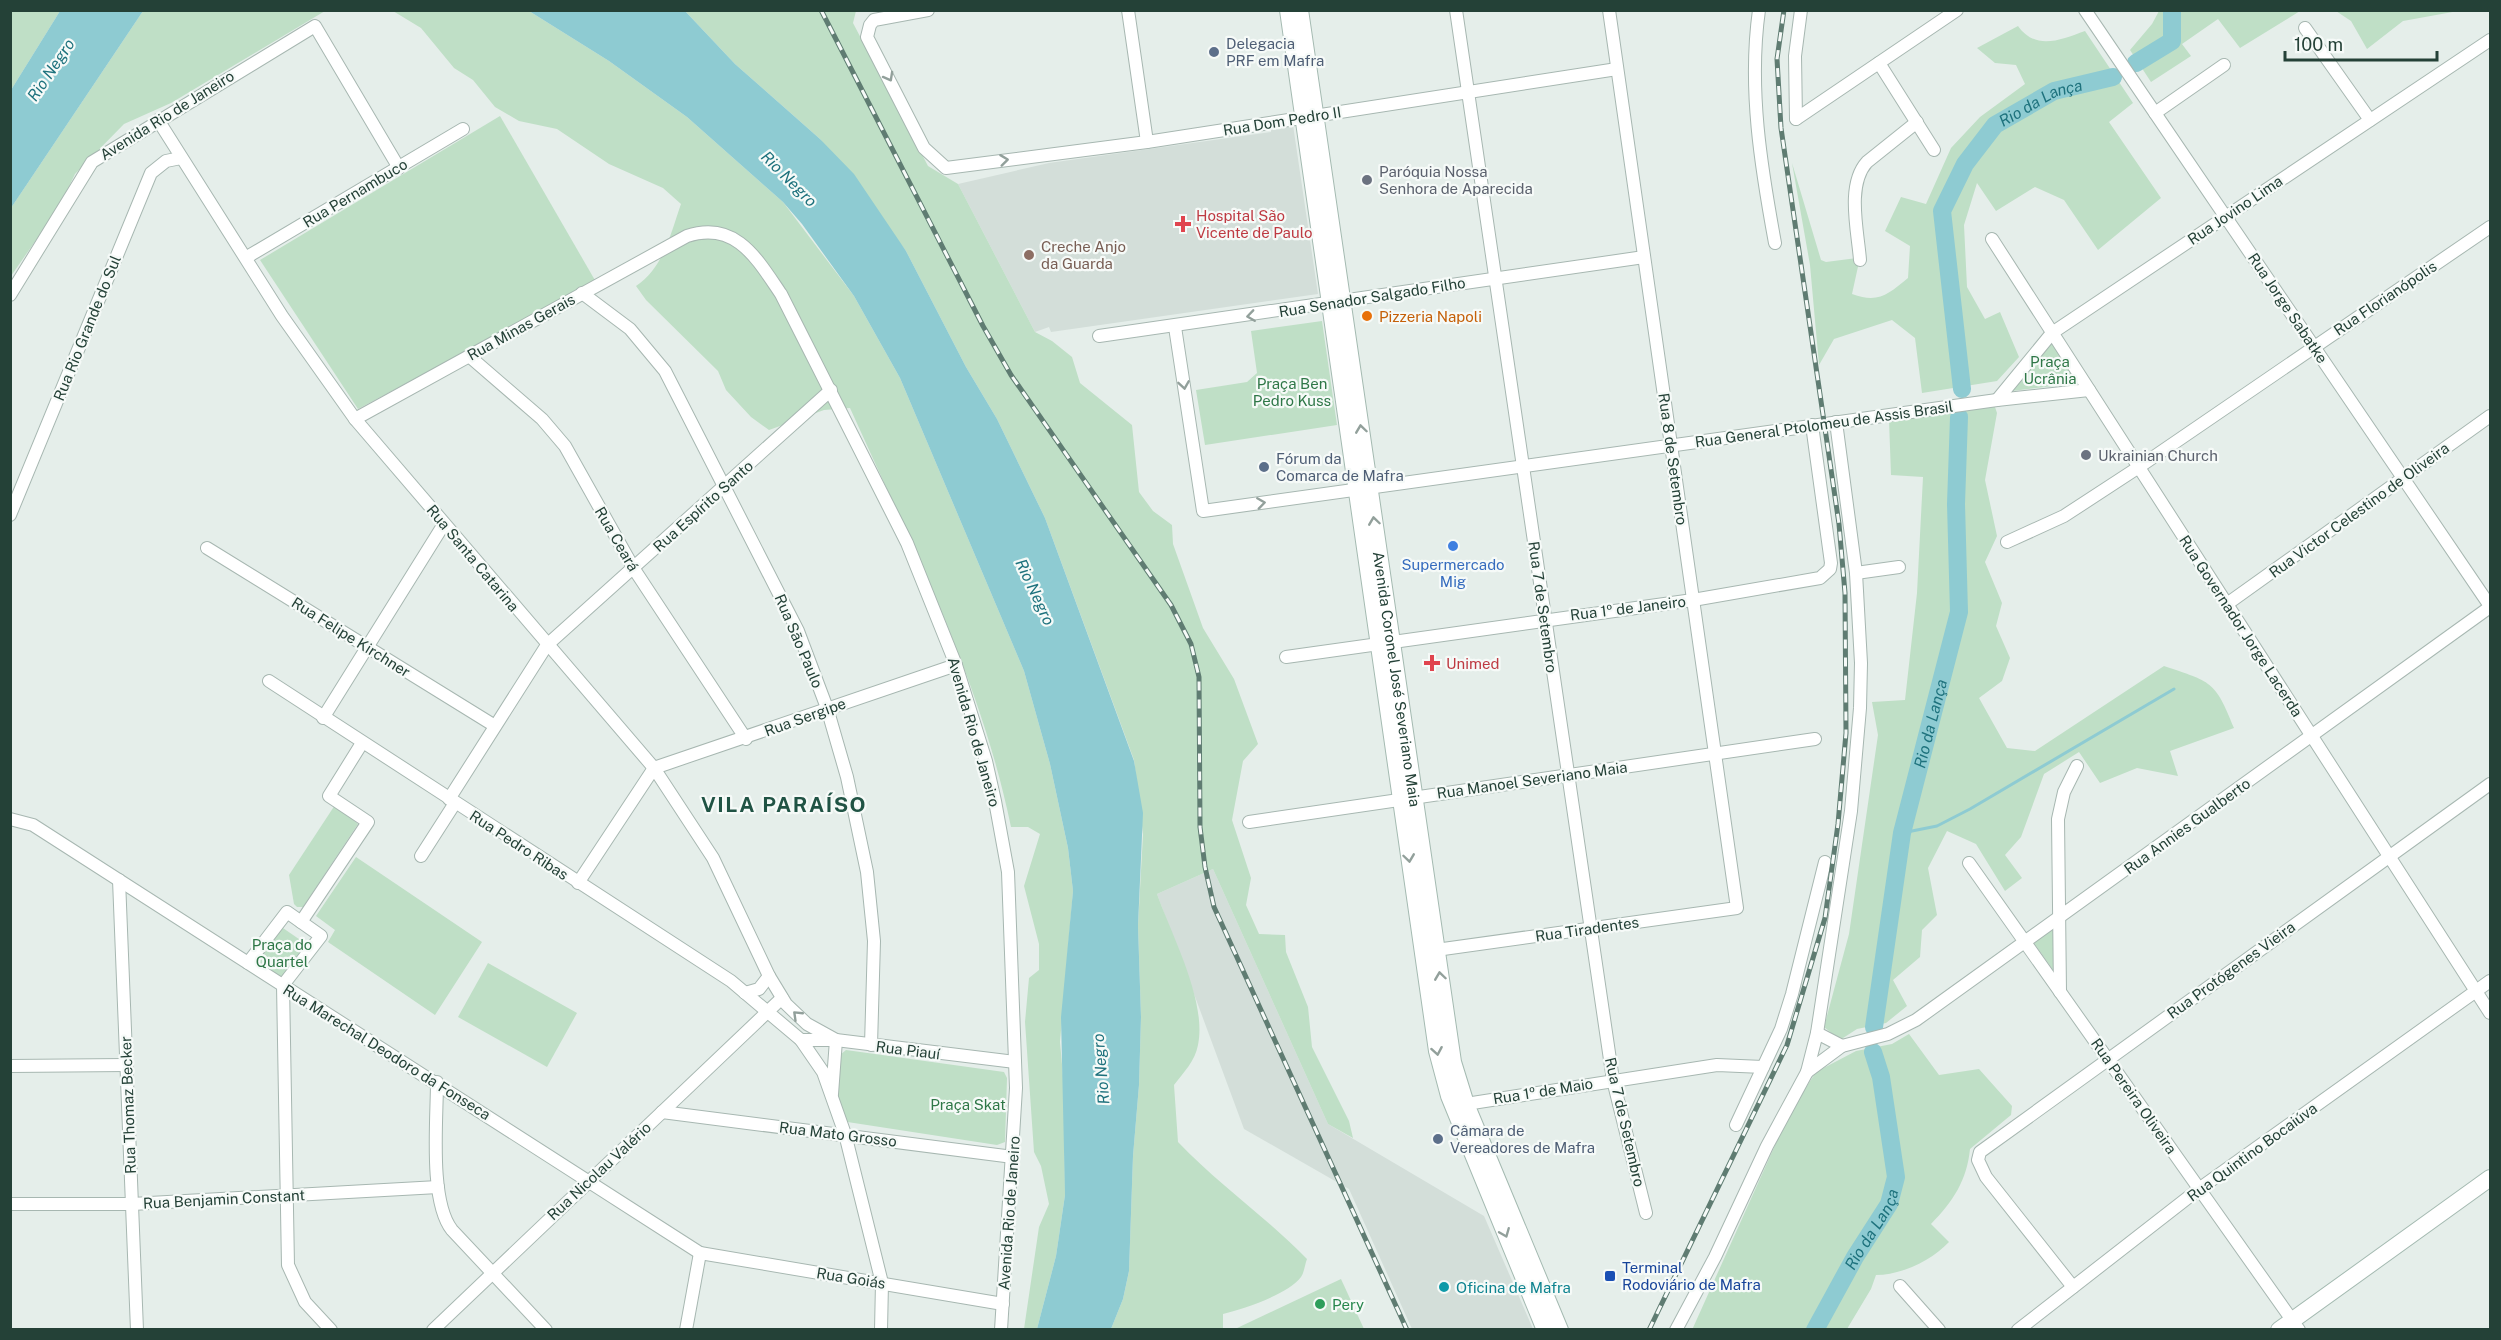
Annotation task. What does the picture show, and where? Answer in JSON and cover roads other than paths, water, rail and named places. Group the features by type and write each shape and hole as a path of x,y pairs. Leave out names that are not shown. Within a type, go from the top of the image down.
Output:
{"main road":[{"name":"Avenida Coronel José Severiano Maia","path":"1288,10 1309,117 1363,488 1407,798 1440,1066 1449,1096 1545,1329"},
{"name":"Avenida Coronel José Severiano Maia","path":"1300,10 1309,117"},
{"name":"Avenida Coronel José Severiano Maia","path":"1407,798 1436,950 1453,1062 1466,1104 1560,1329"},
{"path":"2290,1326 2490,1178"}],"street":[{"name":"Rua Dom Pedro II","path":"928,10 880,17 870,25 867,37 924,148 946,168 1148,142 1617,69"},
{"path":"1128,10 1148,142"},
{"name":"Rua 7 de Setembro","path":"1456,10 1613,1080 1645,1207"},
{"name":"Rua 8 de Setembro","path":"1609,10 1737,908"},
{"path":"1759,10 1755,58 1756,106 1774,243"},
{"path":"1801,10 1796,56 1796,119 1957,10"},
{"name":"Rua Jorge Sabatke","path":"2085,10 2490,607"},
{"name":"Avenida Rio de Janeiro","path":"10,295 92,162 315,26 399,168"},
{"path":"2305,28 2370,120"},
{"name":"Rua Jovino Lima","path":"1997,400 2052,333 2490,40"},
{"path":"1879,63 1934,150"},
{"path":"2155,113 2224,65"},
{"name":"Rua Santa Catarina","path":"158,120 282,316 355,419 654,768 713,858 769,976 782,998 807,1024 836,1040"},
{"path":"1860,260 1856,202 1861,170 1867,162 1917,122"},
{"name":"Rua Pernambuco","path":"247,258 464,129"},
{"name":"Rua Rio Grande do Sul","path":"10,515 151,173 166,161 182,158"},
{"name":"Rua Florianópolis","path":"2007,543 2064,516 2139,467 2490,226"},
{"name":"Avenida Rio de Janeiro","path":"687,236 702,231 732,236 748,250 781,294 908,543 956,665 986,761 1003,839 1009,894 1015,1062 1013,1157 1001,1329"},
{"name":"Rua Minas Gerais","path":"355,419 687,236"},
{"name":"Rua Governador Jorge Lacerda","path":"1992,239 2490,1013"},
{"name":"Rua Senador Salgado Filho","path":"1099,336 1175,327 1644,257"},
{"name":"Rua São Paulo","path":"582,293 630,329 656,359 672,384 791,615 827,708 858,820 872,903 874,941 871,1045"},
{"name":"Rua General Ptolomeu de Assis Brasil","path":"1175,327 1203,512 1812,425 2089,390"},
{"name":"Rua Ceará","path":"469,356 553,430 565,446 634,569 746,739"},
{"name":"Rua Espírito Santo","path":"421,856 495,726 547,645 831,390"},
{"name":"Rua Victor Celestino de Oliveira","path":"2227,604 2490,416"},
{"path":"1676,1329 1715,1257 1767,1146 1807,1072 1817,1033 1843,872 1857,747 1861,663 1856,573 1836,422"},
{"name":"Rua 1º de Janeiro","path":"1286,657 1693,600 1813,580 1826,574 1831,563 1812,425"},
{"path":"323,718 444,524"},
{"name":"Rua Felipe Kirchner","path":"207,548 495,726"},
{"path":"1856,573 1899,567"},
{"name":"Rua Annies Gualberto","path":"1807,1072 1842,1046 1873,1038 1916,1020 2490,607"},
{"name":"Rua Sergipe","path":"654,768 746,739 827,708 956,665"},
{"name":"Rua Pedro Ribas","path":"269,681 745,993 766,1013"},
{"name":"Rua Manoel Severiano Maia","path":"1249,822 1815,739"},
{"path":"301,922 368,822 329,796 362,743"},
{"path":"2060,992 2058,819 2064,792 2078,766"},
{"path":"578,883 654,768"},
{"name":"Rua Protógenes Vieira","path":"2073,1287 1986,1178 1978,1160 1985,1146 2490,784"},
{"name":"Rua Marechal Deodoro da Fonseca","path":"10,819 33,825 437,1082 700,1253"},
{"path":"1736,1125 1763,1067 1792,994 1825,862"},
{"name":"Rua Pereira Oliveira","path":"1969,863 2199,1189 2290,1326"},
{"name":"Rua Thomaz Becker","path":"119,880 137,1329"},
{"name":"Rua Tiradentes","path":"1436,950 1737,908"},
{"path":"248,963 287,912 321,938 283,985 286,1196 288,1265 305,1302 331,1329"},
{"path":"745,993 759,989 769,976"},
{"name":"Rua Quintino Bocaiúva","path":"2018,1329 2199,1189 2490,981"},
{"path":"782,998 766,1013 801,1040 818,1061 845,1134 882,1282 881,1329"},
{"name":"Rua Nicolau Valério","path":"433,1329 766,1013"},
{"path":"1817,1033 1842,1046"},
{"name":"Rua Piauí","path":"801,1040 836,1040 1015,1062"},
{"path":"832,1094 836,1040"},
{"path":"10,1066 126,1065"},
{"name":"Rua 1º de Maio","path":"1466,1104 1717,1065 1763,1067"},
{"path":"437,1082 438,1187 446,1222 546,1329"},
{"name":"Rua Mato Grosso","path":"662,1112 1013,1157"},
{"name":"Rua Benjamin Constant","path":"10,1204 132,1204 438,1187"},
{"path":"686,1329 700,1253"},
{"name":"Rua Goiás","path":"700,1253 1003,1304"},
{"path":"1900,1286 1939,1329"}],"water":[{"name":"Rio Negro","path":"60,11 143,11 11,208 11,90"},
{"name":"Rio Negro","path":"529,11 685,11 735,64 820,139 854,174 906,251 966,367 997,419 1045,518 1134,761 1143,813 1138,926 1141,1017 1139,1085 1133,1156 1129,1271 1123,1299 1111,1329 1037,1329 1056,1256 1065,1195 1061,1017 1073,891 1068,848 1050,764 1024,671 900,378 854,296 802,224 783,202 687,117 609,61"}],"waterway":[{"name":"Rio da Lança","path":"2136,63 2172,41 2172,10"},
{"name":"Rio da Lança","path":"1962,389 1942,211 1965,164 1995,125 2054,91 2113,77"},
{"name":"Rio da Lança","path":"1874,1027 1902,833 1959,612 1956,504 1959,417"},
{"path":"1902,833 1937,826 1970,809 2174,689"},
{"name":"Rio da Lança","path":"1815,1330 1855,1257 1889,1204 1896,1177 1881,1077 1873,1052"}],"railway":[{"path":"821,10 983,326 1011,375 1171,605 1191,644 1199,677 1200,827 1205,867 1214,907 1407,1330"},
{"path":"1649,1330 1787,1045 1825,918 1838,824 1846,733 1845,593 1839,524 1781,128 1777,59 1784,10"}],"place":[{"name":"Delegacia PRF em Mafra","path":"1214,52"},
{"name":"Paróquia Nossa Senhora de Aparecida","path":"1367,180"},
{"name":"Hospital São Vicente de Paulo","path":"1183,224"},
{"name":"Creche Anjo da Guarda","path":"1029,255"},
{"name":"Pizzeria Napoli","path":"1367,316"},
{"name":"Ukrainian Church","path":"2086,455"},
{"name":"Fórum da Comarca de Mafra","path":"1264,467"},
{"name":"Supermercado Mig","path":"1453,546"},
{"name":"Unimed","path":"1432,663"},
{"name":"Câmara de Vereadores de Mafra","path":"1438,1139"},
{"name":"Terminal Rodoviário de Mafra","path":"1610,1276"},
{"name":"Oficina de Mafra","path":"1444,1287"},
{"name":"Pery","path":"1320,1304"}],"district":[{"name":"VILA PARAÍSO","path":"784,804"}],"park label":[{"name":"Praça Ucrânia","path":"2050,370"},
{"name":"Praça Ben Pedro Kuss","path":"1292,392"},
{"name":"Praça do Quartel","path":"282,952"},
{"name":"Praça Skat","path":"968,1104"}]}
